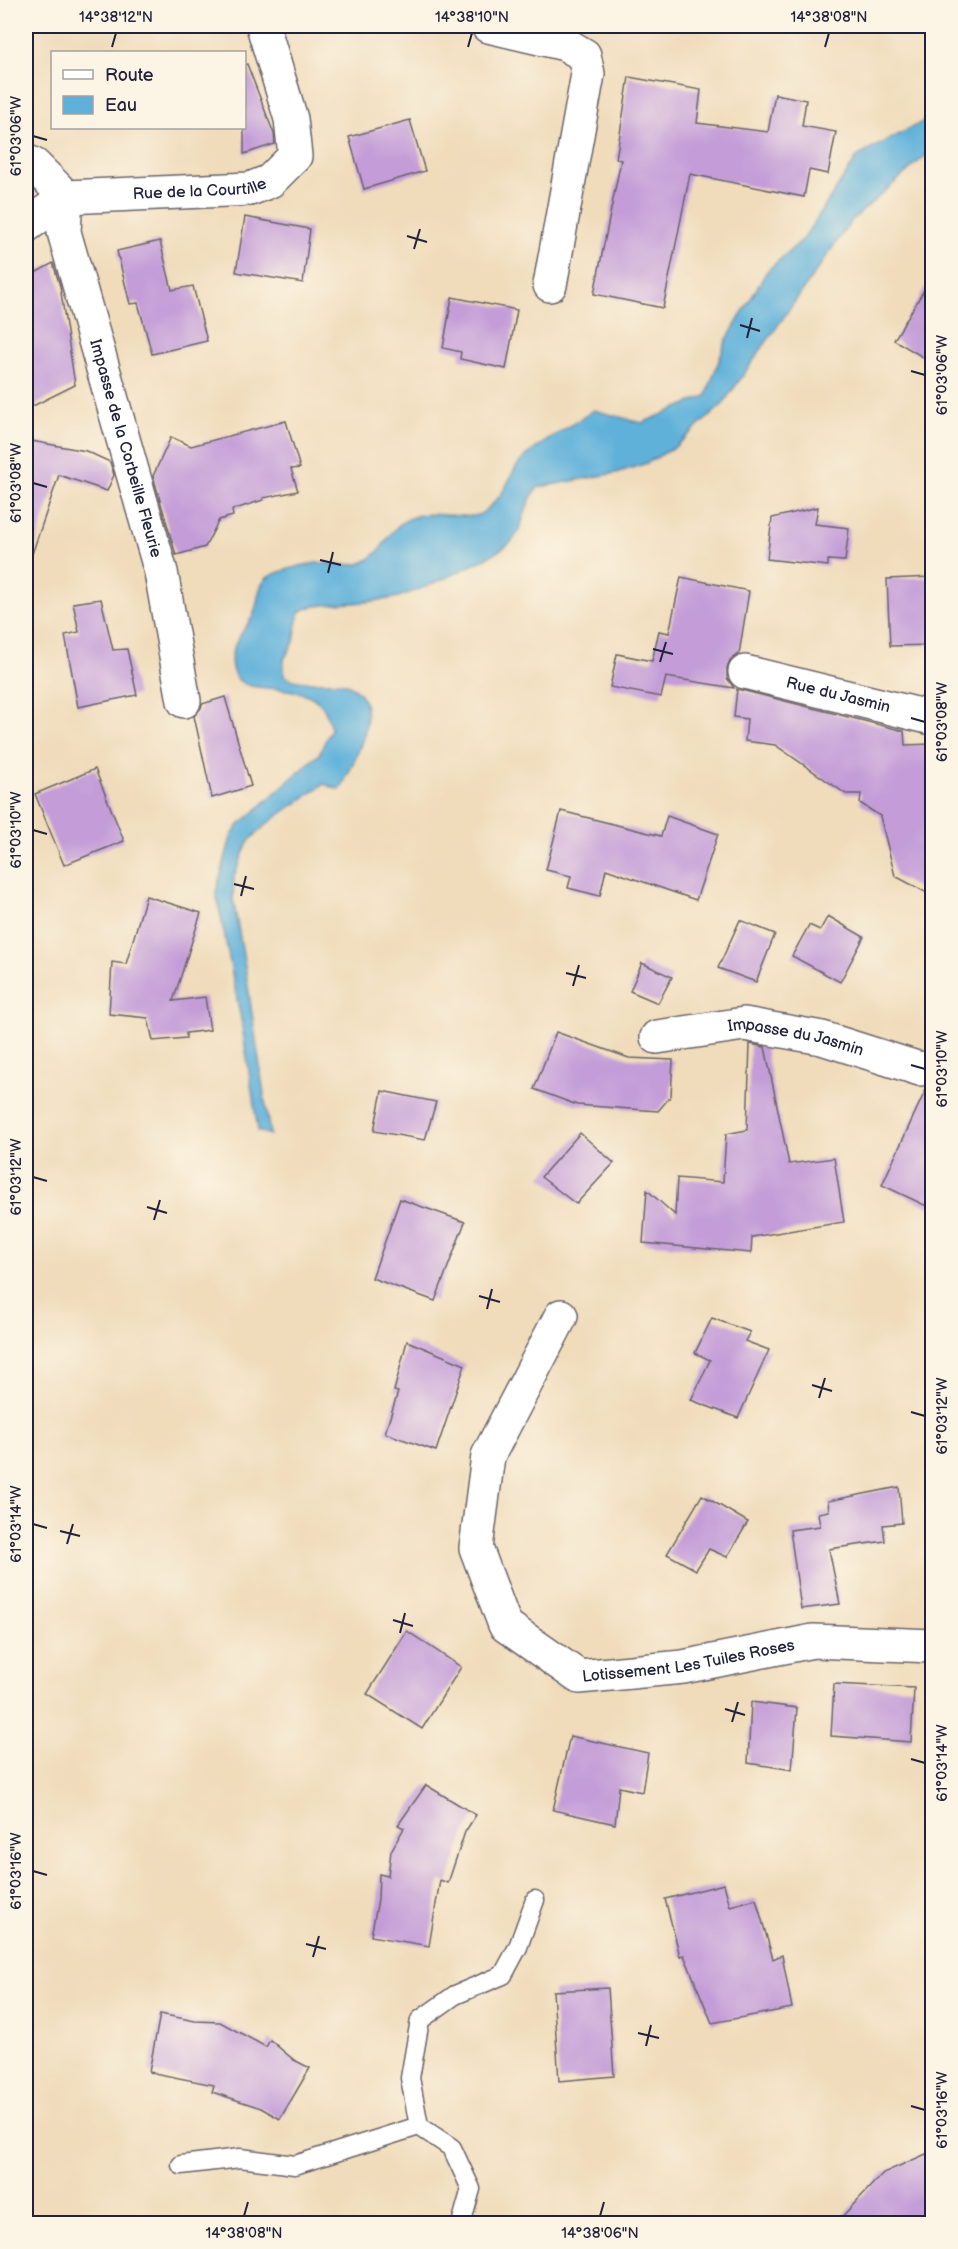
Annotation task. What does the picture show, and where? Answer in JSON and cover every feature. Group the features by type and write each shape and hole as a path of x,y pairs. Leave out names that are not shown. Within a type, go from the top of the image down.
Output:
{"street":[{"name":"Rue de la Courtille","path":"66,197 250,189 270,181 295,156 291,118 263,26"},
{"path":"488,26 565,45 584,55 588,74 550,285"},
{"path":"26,161 34,165 66,197 26,226"},
{"name":"Impasse de la Corbeille Fleurie","path":"66,197 64,232 161,572 184,701"},
{"name":"Rue du Jasmin","path":"745,672 933,718"},
{"name":"Impasse du Jasmin","path":"657,1037 744,1024 822,1038 920,1069 933,1067"},
{"name":"Lotissement Les Tuiles Roses","path":"561,1316 488,1456 476,1548 505,1625 579,1677 682,1667 813,1641 933,1646"}],"lane":[{"path":"461,2223 471,2189 452,2148 420,2126 410,2078 420,2020 455,1995 503,1975 518,1947 535,1900"},
{"path":"182,2165 240,2158 295,2165 420,2126"}],"water":[{"path":"932,115 932,150 852,220 722,405 675,447 647,463 616,473 539,487 534,492 513,540 476,563 440,580 398,597 315,606 299,613 294,642 284,659 284,675 298,681 337,682 349,685 364,700 367,712 366,725 357,754 340,790 324,784 268,823 248,842 234,876 233,899 270,1135 258,1131 241,1019 216,892 231,837 238,826 319,754 331,729 323,707 313,698 288,690 249,685 240,681 234,674 231,660 234,646 253,616 263,583 270,576 305,565 317,563 354,565 366,561 374,556 401,524 420,515 470,516 482,513 502,493 523,459 594,410 642,423 706,396 726,341 767,271 803,239 858,156"}],"building":[{"path":"246,64 274,134 275,144 244,154 244,129 246,129"},
{"path":"629,77 701,90 697,123 768,132 775,94 806,100 802,126 836,132 828,174 809,170 804,197 690,174 663,308 594,294 621,160 616,159"},
{"path":"410,120 425,171 364,189 349,137"},
{"path":"245,217 310,229 303,283 236,272"},
{"path":"160,241 172,290 193,286 207,341 152,354 138,303 130,304 117,251"},
{"path":"53,263 60,286 75,385 33,406 26,386 26,278"},
{"path":"933,275 933,363 894,340"},
{"path":"452,297 517,310 506,369 460,359 461,352 443,348"},
{"path":"286,421 300,468 291,469 298,491 263,498 263,500 232,510 233,516 219,520 205,547 176,555 153,476 171,437 191,446"},
{"path":"26,440 86,451 110,462 114,475 107,491 59,475 31,557 26,557"},
{"path":"818,507 815,524 849,528 845,561 828,560 828,566 767,559 772,518"},
{"path":"681,577 749,591 739,654 731,659 727,668 727,678 734,688 666,677 661,697 610,687 617,654 652,661 659,631 669,633"},
{"path":"933,577 933,645 890,646 887,579"},
{"path":"101,599 113,650 127,649 137,695 78,707 65,635 79,632 73,603"},
{"path":"737,689 904,731 905,745 933,744 933,896 895,876 880,816 860,803 861,794 846,794 775,745 745,741 747,719 734,717"},
{"path":"225,697 251,786 212,798 194,716 202,704"},
{"path":"95,769 124,841 64,865 35,794"},
{"path":"561,811 661,836 667,816 718,834 696,900 606,869 600,896 568,888 571,876 546,870"},
{"path":"146,896 201,913 173,1001 205,997 210,1030 186,1033 186,1038 153,1041 148,1018 109,1014 112,962 126,964"},
{"path":"828,916 864,937 840,982 792,956 809,925 820,930"},
{"path":"740,920 775,934 756,982 718,968"},
{"path":"642,963 672,977 658,1003 630,991"},
{"path":"556,1032 629,1058 673,1060 671,1096 658,1111 577,1105 534,1089"},
{"path":"750,1044 765,1047 789,1164 834,1158 844,1222 752,1237 751,1253 643,1243 647,1190 675,1215 677,1178 723,1182 726,1134 747,1130"},
{"path":"933,1086 933,1209 882,1185 927,1087"},
{"path":"382,1091 436,1102 425,1140 374,1131"},
{"path":"580,1133 614,1163 576,1204 541,1177"},
{"path":"400,1199 465,1222 435,1301 372,1278"},
{"path":"712,1318 750,1332 745,1341 769,1350 738,1418 691,1400 710,1360 695,1353"},
{"path":"407,1341 465,1365 436,1451 385,1433 398,1392 394,1391"},
{"path":"899,1487 902,1523 883,1525 885,1541 829,1549 840,1604 801,1609 790,1530 820,1526 818,1513 829,1511 828,1501"},
{"path":"702,1495 748,1522 727,1557 709,1549 696,1570 667,1554"},
{"path":"407,1631 461,1667 422,1729 367,1694"},
{"path":"834,1684 914,1688 911,1742 831,1736"},
{"path":"751,1702 797,1708 792,1770 748,1763"},
{"path":"570,1736 648,1753 642,1792 619,1787 615,1824 553,1810"},
{"path":"426,1785 476,1815 465,1832 448,1883 440,1880 429,1946 371,1936 378,1900 379,1874 388,1876 391,1851 404,1828 398,1825"},
{"path":"724,1884 730,1906 756,1899 773,1959 782,1955 792,2008 712,2023 684,1955 680,1956 665,1899"},
{"path":"608,1988 614,2076 559,2081 553,1991"},
{"path":"160,2014 195,2021 220,2022 266,2047 270,2040 294,2060 310,2068 280,2119 261,2108 212,2092 214,2085 149,2072"},
{"path":"933,2151 933,2223 836,2223 883,2173"}]}
